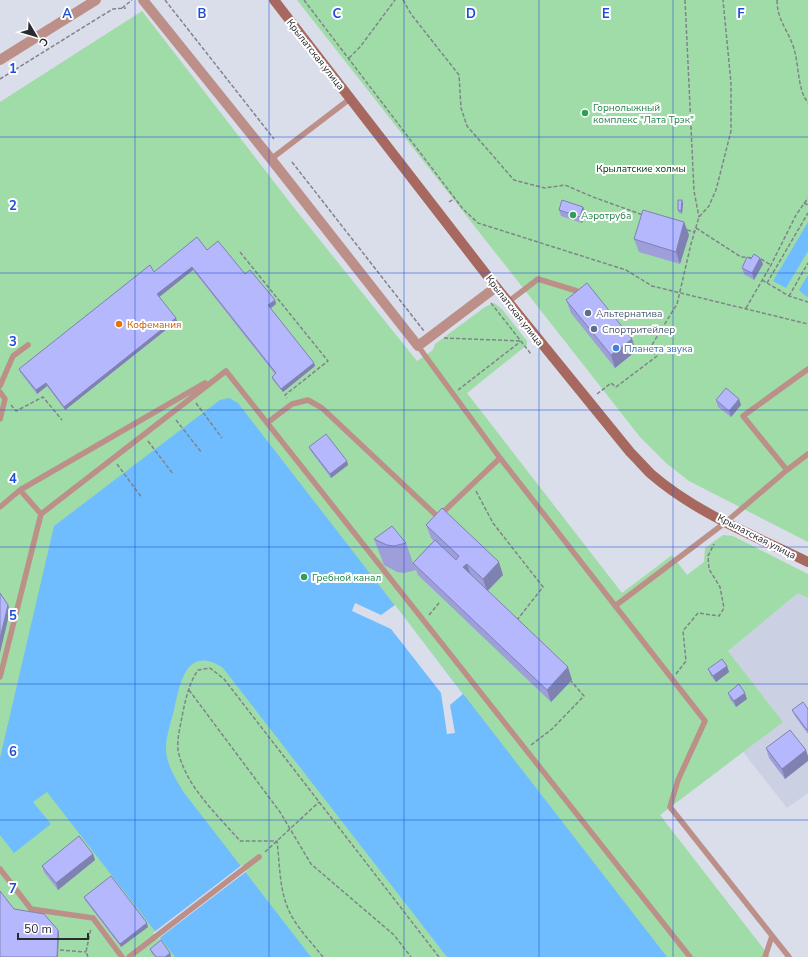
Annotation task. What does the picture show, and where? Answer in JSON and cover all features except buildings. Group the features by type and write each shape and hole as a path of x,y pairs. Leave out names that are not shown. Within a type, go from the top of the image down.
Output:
{"main road":[{"name":"Крылатская улица","path":"274,0 496,287 616,436 651,474 675,491 726,522 808,562"}],"street":[{"path":"0,60 96,0"},
{"path":"143,0 271,159 418,346 496,287"}],"lane":[{"path":"271,159 351,98"},
{"path":"508,302 538,279 577,291"},
{"path":"0,386 13,356 28,345"},
{"path":"418,346 500,458 705,721 678,780 670,807 789,957"},
{"path":"787,470 744,416 808,370"},
{"path":"0,678 41,514 226,371"},
{"path":"226,371 690,957"},
{"path":"0,507 20,490 226,371"},
{"path":"0,392 5,399 0,419"},
{"path":"267,423 292,404 308,400 322,408 438,517 500,458"},
{"path":"615,606 726,522 808,454"},
{"path":"20,490 41,514"},
{"path":"129,957 259,857"},
{"path":"0,869 31,909 93,918 122,957"},
{"path":"765,957 772,936"}],"path":[{"path":"122,8 132,0"},
{"path":"165,0 274,139"},
{"path":"304,0 455,198 478,223 626,270 652,286 808,324"},
{"path":"349,58 360,47 395,0"},
{"path":"403,0 411,14 459,75 461,108 467,126 514,180 545,188 566,185 644,215"},
{"path":"686,0 694,191 700,216"},
{"path":"597,394 611,383 616,387 657,356 650,348 677,304 681,294 700,216 709,206 716,190 731,131 731,83 722,0"},
{"path":"777,0 777,12 793,44 800,75 802,95 808,103"},
{"path":"0,79 113,9 126,8"},
{"path":"292,162 430,338 520,341"},
{"path":"449,202 455,198"},
{"path":"746,308 771,265 796,215 808,198"},
{"path":"767,283 808,213"},
{"path":"680,227 695,232"},
{"path":"696,228 741,257 759,258 771,265"},
{"path":"240,252 328,361 285,395"},
{"path":"789,296 808,263"},
{"path":"762,280 789,296 808,302"},
{"path":"485,295 531,354"},
{"path":"454,394 520,341"},
{"path":"5,399 16,411 44,397 62,420"},
{"path":"192,397 222,438"},
{"path":"171,413 202,454"},
{"path":"143,434 174,474"},
{"path":"123,472 142,498"},
{"path":"472,484 493,523 543,587 516,622"},
{"path":"672,679 686,661 683,631 698,613 719,616 724,608 720,587 709,570 708,556 714,544"},
{"path":"424,621 439,603"},
{"path":"277,841 240,841 187,776 178,749 178,735 192,678 198,670 210,668 224,679 440,957"},
{"path":"526,749 552,728 584,696 568,679"},
{"path":"189,690 280,812 311,864 394,934 411,957"},
{"path":"259,857 319,802"},
{"path":"277,841 283,892 286,903 291,914 323,957"},
{"path":"88,957 86,952 93,918"},
{"path":"60,950 86,952"}],"shaded area":[{"path":"798,593 808,598 808,793 787,808 743,752 782,721 728,651"}],"green space":[{"name":"Крылатские холмы","path":"297,0 808,0 808,542 689,481 666,463 640,437"},
{"name":"Гребной канал","path":"142,11 295,209 417,361 433,350 435,344 485,307 494,303 502,309 527,341 527,345 467,393 622,593 672,555 687,575 704,562 705,548 723,535 733,536 808,574 808,598 798,593 728,651 783,722 660,815 770,957 0,957 0,102"}],"water":[{"path":"808,222 808,251 786,288 773,281"},
{"path":"808,275 808,297 807,297 799,290"},
{"name":"Гребной канал","path":"229,398 238,403 667,957 447,957 223,668 211,662 201,661 193,664 187,670 182,679 167,739 166,749 170,767 185,794 311,957 175,957 47,792 33,802 51,824 14,853 0,835 0,758 54,526 220,400"}],"pier":[{"path":"355,603 381,615 395,605 463,694 450,705 455,733 447,734 441,693 391,629 352,611"},
{"path":"242,865 247,871 158,939 153,933"}],"place":[{"name":"Горнолыжный комплекс \"Лата Трэк\"","path":"585,113"},
{"name":"Аэротруба","path":"573,215"},
{"name":"Альтернатива","path":"588,313"},
{"name":"Кофемания","path":"119,324"},
{"name":"Спортритейлер","path":"594,329"},
{"name":"Планета звука","path":"616,348"},
{"name":"Гребной канал","path":"304,577"}]}
